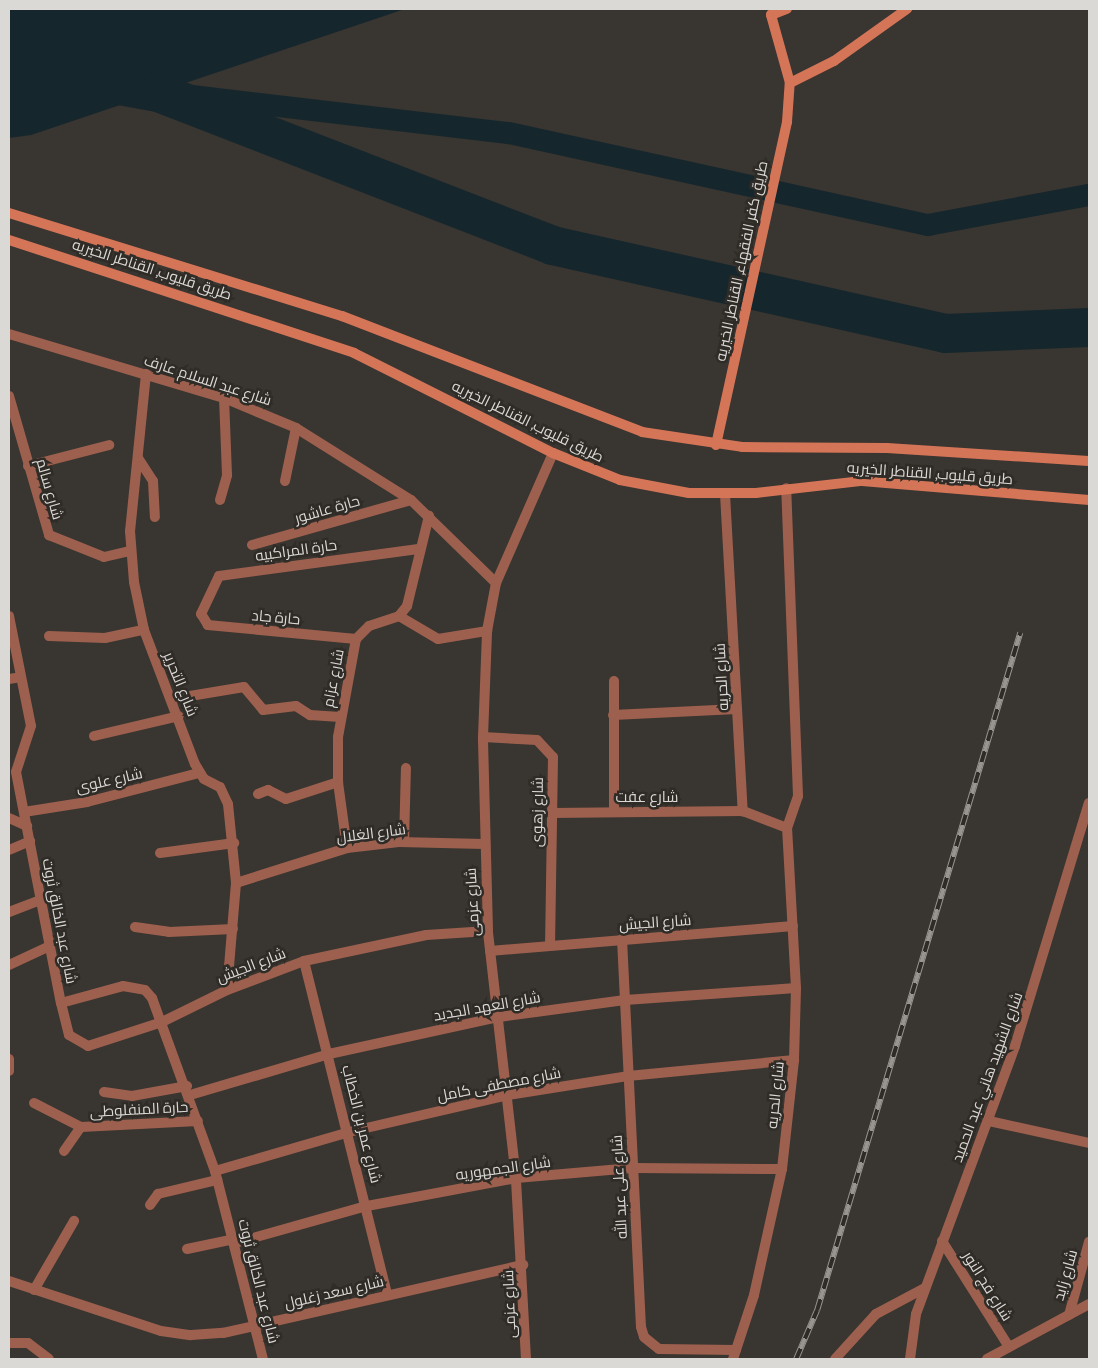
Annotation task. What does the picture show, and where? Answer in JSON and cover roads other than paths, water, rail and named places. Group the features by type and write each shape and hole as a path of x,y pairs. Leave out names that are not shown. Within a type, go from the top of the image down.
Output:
{"main road":[{"name":"طريق كفر الفقهاء, القناطر الخيريه","path":"716,445 787,122 790,83 770,12 787,9"},
{"path":"790,83 834,62 907,9"},
{"name":"طريق قليوب, القناطر الخيريه","path":"9,213 342,316 606,421 716,445 887,448 1089,461"},
{"name":"طريق قليوب, القناطر الخيريه","path":"9,240 347,351 586,468 654,488 725,494 862,481 1089,500"}],"street":[{"name":"شارع عبد السلام عارف","path":"9,334 224,398 296,428 411,500 496,584"},
{"name":"شارع التحرير","path":"146,374 130,551 144,630 179,716 199,773"},
{"name":"شارع سالم","path":"9,396 49,535 104,557 130,551"},
{"path":"220,500 227,475 224,398"},
{"path":"286,480 296,428"},
{"path":"28,466 109,446"},
{"name":"شارع عزمى","path":"526,1359 523,1265 516,1178 488,931 484,844 483,737 487,631 496,584 553,453"},
{"path":"138,458 153,481 155,517"},
{"name":"شارع الحريه","path":"734,1354 754,1296 782,1169 794,1060 796,988 787,828 798,796 786,488"},
{"name":"شارع الحريه","path":"725,494 743,811"},
{"name":"حارة عاشور","path":"252,546 411,500"},
{"path":"429,516 407,606 399,616 438,639 487,631"},
{"name":"حارة المراكبيه","path":"201,614 219,576 420,549"},
{"name":"حارة جاد","path":"201,614 208,626 356,639"},
{"name":"شارع عبد الخالق ثروت","path":"9,616 31,726 16,761 61,1003 134,986 152,998 188,1091 216,1175 235,1241 263,1359"},
{"name":"شارع عزام","path":"347,848 338,782 340,717 356,639 369,626 399,616"},
{"path":"49,636 106,638 144,630"},
{"path":"9,679 21,677"},
{"path":"614,681 614,812"},
{"path":"172,699 244,687 263,710 296,706 310,715 340,717"},
{"path":"613,716 738,709"},
{"path":"94,736 179,716"},
{"name":"شارع زهوى","path":"483,737 544,744 553,757 550,945"},
{"path":"404,842 406,768"},
{"path":"199,773 225,793 234,843 236,883 227,990"},
{"name":"شارع علوى","path":"24,812 87,802 199,773"},
{"path":"258,794 268,790 286,799 338,782"},
{"name":"شارع الشهيد هاني عبد الحميد","path":"910,1359 925,1288 988,1121 1040,971 1086,830 1089,803"},
{"path":"743,811 787,828"},
{"name":"شارع عفت","path":"552,813 743,811"},
{"path":"9,818 27,826"},
{"path":"9,850 30,841"},
{"name":"شارع الغلال","path":"236,883 347,848 404,842 484,844"},
{"path":"160,853 234,843"},
{"path":"9,912 41,900"},
{"path":"136,926 169,932 233,929"},
{"name":"شارع الجيش","path":"490,951 793,926"},
{"name":"شارع الجيش","path":"61,1003 69,1035 80,1045 162,1022 227,990 304,961 426,935 488,931"},
{"name":"شارع على عبد الله","path":"622,939 633,1168 644,1337 659,1349 734,1354"},
{"path":"9,965 50,946"},
{"name":"شارع عمر بن الخطاب","path":"304,961 349,1132 387,1296"},
{"name":"شارع العهد الجديد","path":"104,1092 132,1096 188,1091 329,1054 499,1017 624,1000 796,988"},
{"path":"9,1059 9,1071"},
{"name":"شارع مصطفى كامل","path":"150,1204 158,1194 349,1132 508,1095 628,1076 794,1060"},
{"name":"حارة المنفلوطى","path":"34,1103 81,1127 198,1121"},
{"path":"988,1121 1089,1143"},
{"name":"حارة المنفلوطى","path":"64,1151 81,1127"},
{"name":"شارع الجمهوريه","path":"187,1249 235,1241 367,1206 516,1178 633,1168 782,1169"},
{"path":"34,1290 74,1221"},
{"name":"شارع فج النور","path":"942,1241 1009,1348"},
{"name":"شارع زايد","path":"1069,1315 1089,1242"},
{"name":"شارع سعد زغلول","path":"9,1281 161,1331 191,1335 254,1325 523,1265"},
{"path":"835,1359 876,1314 925,1288"},
{"path":"987,1359 1088,1306"},
{"path":"9,1343 28,1343 49,1359"}],"water":[{"path":"9,9 405,9 31,135 9,138"}],"waterway":[{"path":"9,65 158,92 552,245 945,333 1089,327"},
{"path":"158,92 509,133 928,225 1089,195"}],"railway":[{"path":"796,1359 817,1310 1020,633"}]}
